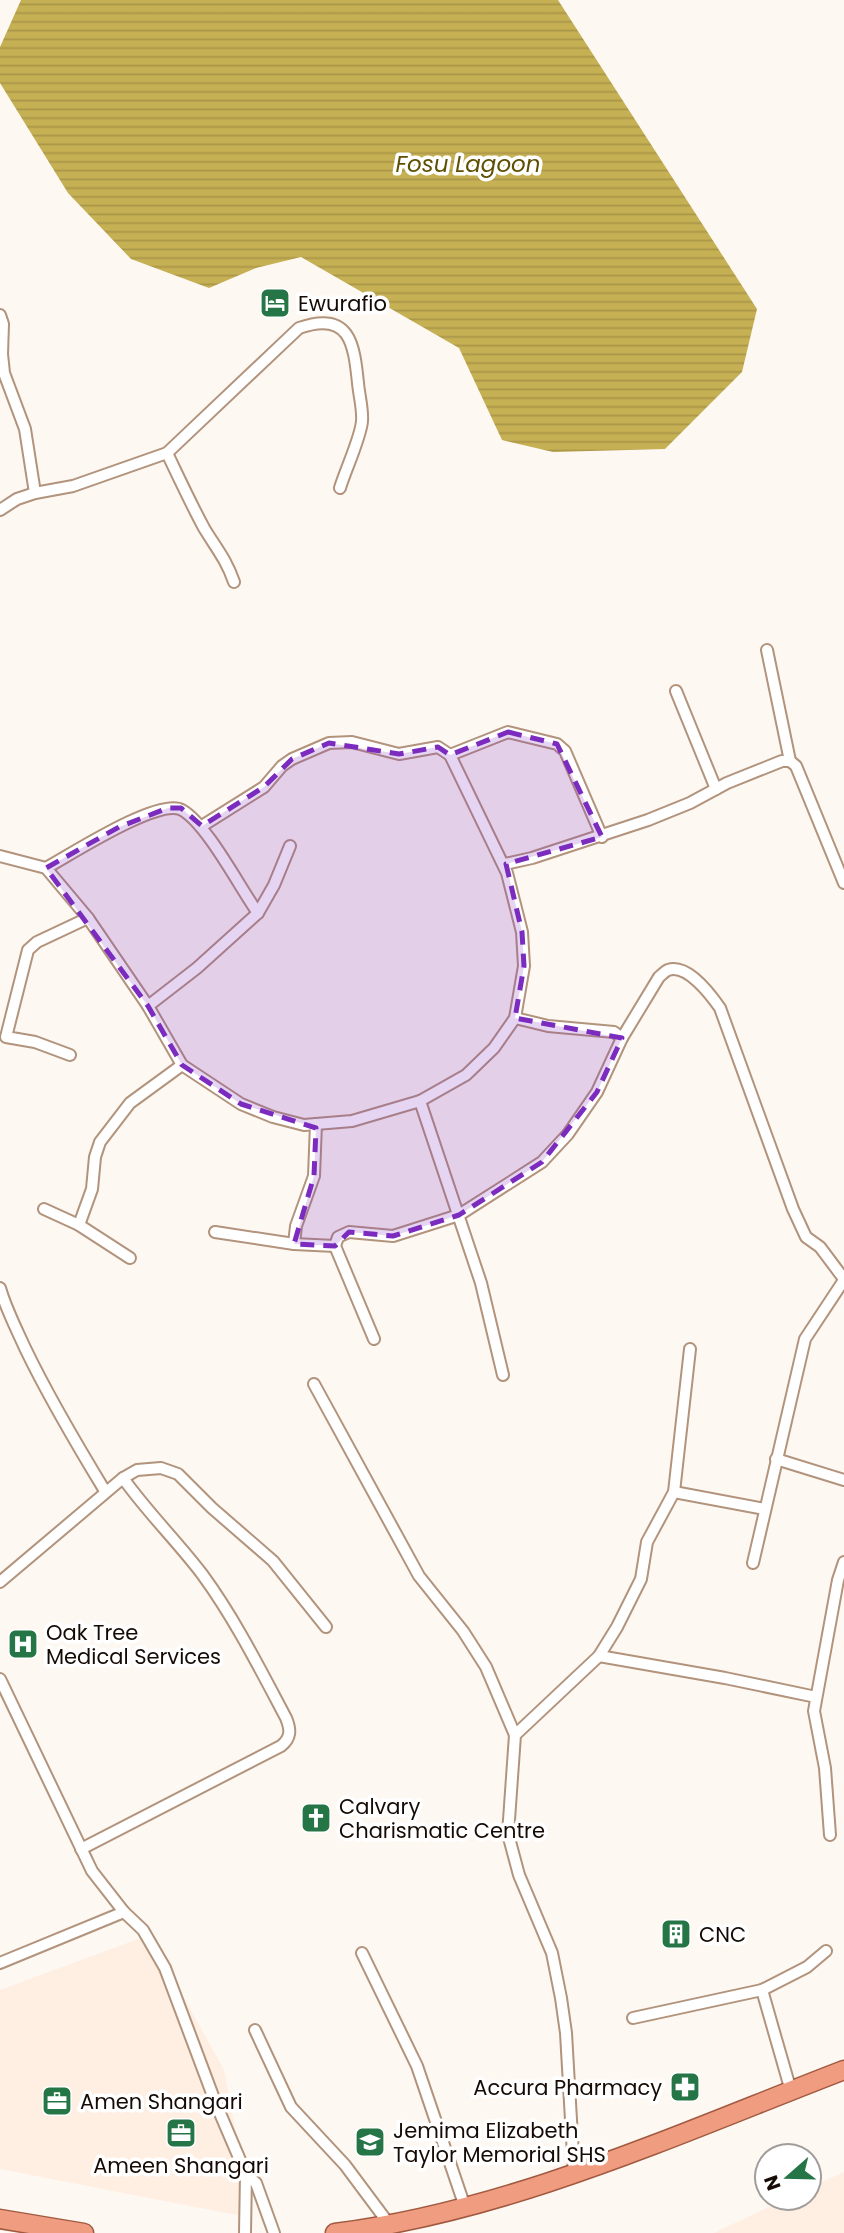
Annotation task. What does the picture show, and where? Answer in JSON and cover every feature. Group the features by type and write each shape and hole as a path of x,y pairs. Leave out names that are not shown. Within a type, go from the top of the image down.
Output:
{"highway":[{"path":"335,2233 398,2227 465,2207 574,2172 844,2070"},
{"path":"424,2233 442,2212"},
{"path":"0,2219 84,2233"}],"street":[{"path":"0,315 3,324 4,373 25,429 35,493"},
{"path":"0,510 17,499 73,485 167,453 299,328 317,322 348,334 355,347 362,423 340,488"},
{"path":"167,453 192,507 226,561 234,582"},
{"path":"767,650 790,761 796,766 844,883"},
{"path":"676,691 716,789"},
{"path":"450,755 508,732 557,744 565,751 602,837"},
{"path":"0,856 47,868 88,918 149,1006 182,1065 240,1104 273,1117 304,1125 352,1121 420,1101 466,1075 494,1048 515,1018 524,966 522,932 505,864 450,755 438,747 399,754 352,742 329,743 282,765 264,786 202,826"},
{"path":"505,864 602,837 680,807 782,761 790,761"},
{"path":"47,868 140,817 168,808 181,808 202,826 258,914"},
{"path":"149,1006 258,914 274,885 290,846"},
{"path":"70,1055 35,1042 3,1036 28,950 37,942 88,918"},
{"path":"374,1339 335,1246 338,1237 349,1232 393,1236 459,1215 542,1163 568,1134 597,1092 622,1038 659,977 668,970 679,970 691,976 710,993 720,1008 806,1237 820,1247 844,1279 805,1339 753,1563"},
{"path":"515,1018 548,1026 614,1032 622,1038"},
{"path":"79,1225 92,1189 95,1157 100,1142 130,1103 182,1065"},
{"path":"420,1101 481,1283 503,1376"},
{"path":"294,1244 296,1226 314,1176 316,1124"},
{"path":"44,1209 79,1225 130,1258"},
{"path":"215,1232 294,1244 335,1246"},
{"path":"0,1287 5,1306 34,1367 105,1492"},
{"path":"515,1735 599,1656 617,1628 641,1579 647,1542 674,1492 690,1349"},
{"path":"314,1384 419,1576 463,1631 486,1667 515,1735 508,1834 519,1875 552,1953 561,1998 566,2033 574,2172"},
{"path":"776,1459 844,1480"},
{"path":"0,1582 123,1478 137,1470 161,1468 178,1474 212,1508 274,1561 326,1627"},
{"path":"81,1849 281,1746 290,1734 286,1718 231,1617 201,1574 123,1478"},
{"path":"674,1492 765,1509"},
{"path":"830,1835 825,1768 814,1712 844,1562"},
{"path":"599,1656 816,1697"},
{"path":"0,1679 92,1871 124,1912 143,1930 165,1968 216,2104 246,2174 245,2233"},
{"path":"0,1963 124,1912"},
{"path":"633,2018 762,1990 807,1967 826,1951"},
{"path":"362,1953 417,2066 465,2207"},
{"path":"762,1990 791,2091"},
{"path":"255,2030 291,2108 398,2227"},
{"path":"246,2174 256,2183 274,2233"}],"highlighted area":[{"path":"508,732 557,744 602,837 506,864 522,932 524,966 515,1018 622,1038 597,1092 542,1162 459,1215 393,1236 349,1232 335,1246 294,1244 314,1176 316,1128 241,1104 182,1065 148,1006 46,868 119,827 168,808 181,808 202,826 264,787 292,759 329,743 399,754 438,747 450,755"}],"shaded area":[{"path":"149,1935 224,2070 252,2218 0,2169 0,1990"},
{"path":"844,2172 844,2233 714,2233 758,2212 823,2212 823,2182"}],"water":[{"name":"Fosu Lagoon","path":"21,0 558,0 757,309 742,372 665,449 553,452 502,440 459,348 301,257 256,268 209,288 131,259 68,193 0,83 0,47"}],"place":[{"name":"Ewurafio","path":"275,303"},
{"name":"Oak Tree Medical Services","path":"23,1644"},
{"name":"Calvary Charismatic Centre","path":"316,1818"},
{"name":"CNC","path":"676,1934"},
{"name":"Accura Pharmacy","path":"685,2087"},
{"name":"Amen Shangari","path":"57,2101"},
{"name":"Ameen Shangari","path":"181,2133"},
{"name":"Jemima Elizabeth Taylor Memorial SHS","path":"370,2142"}]}
